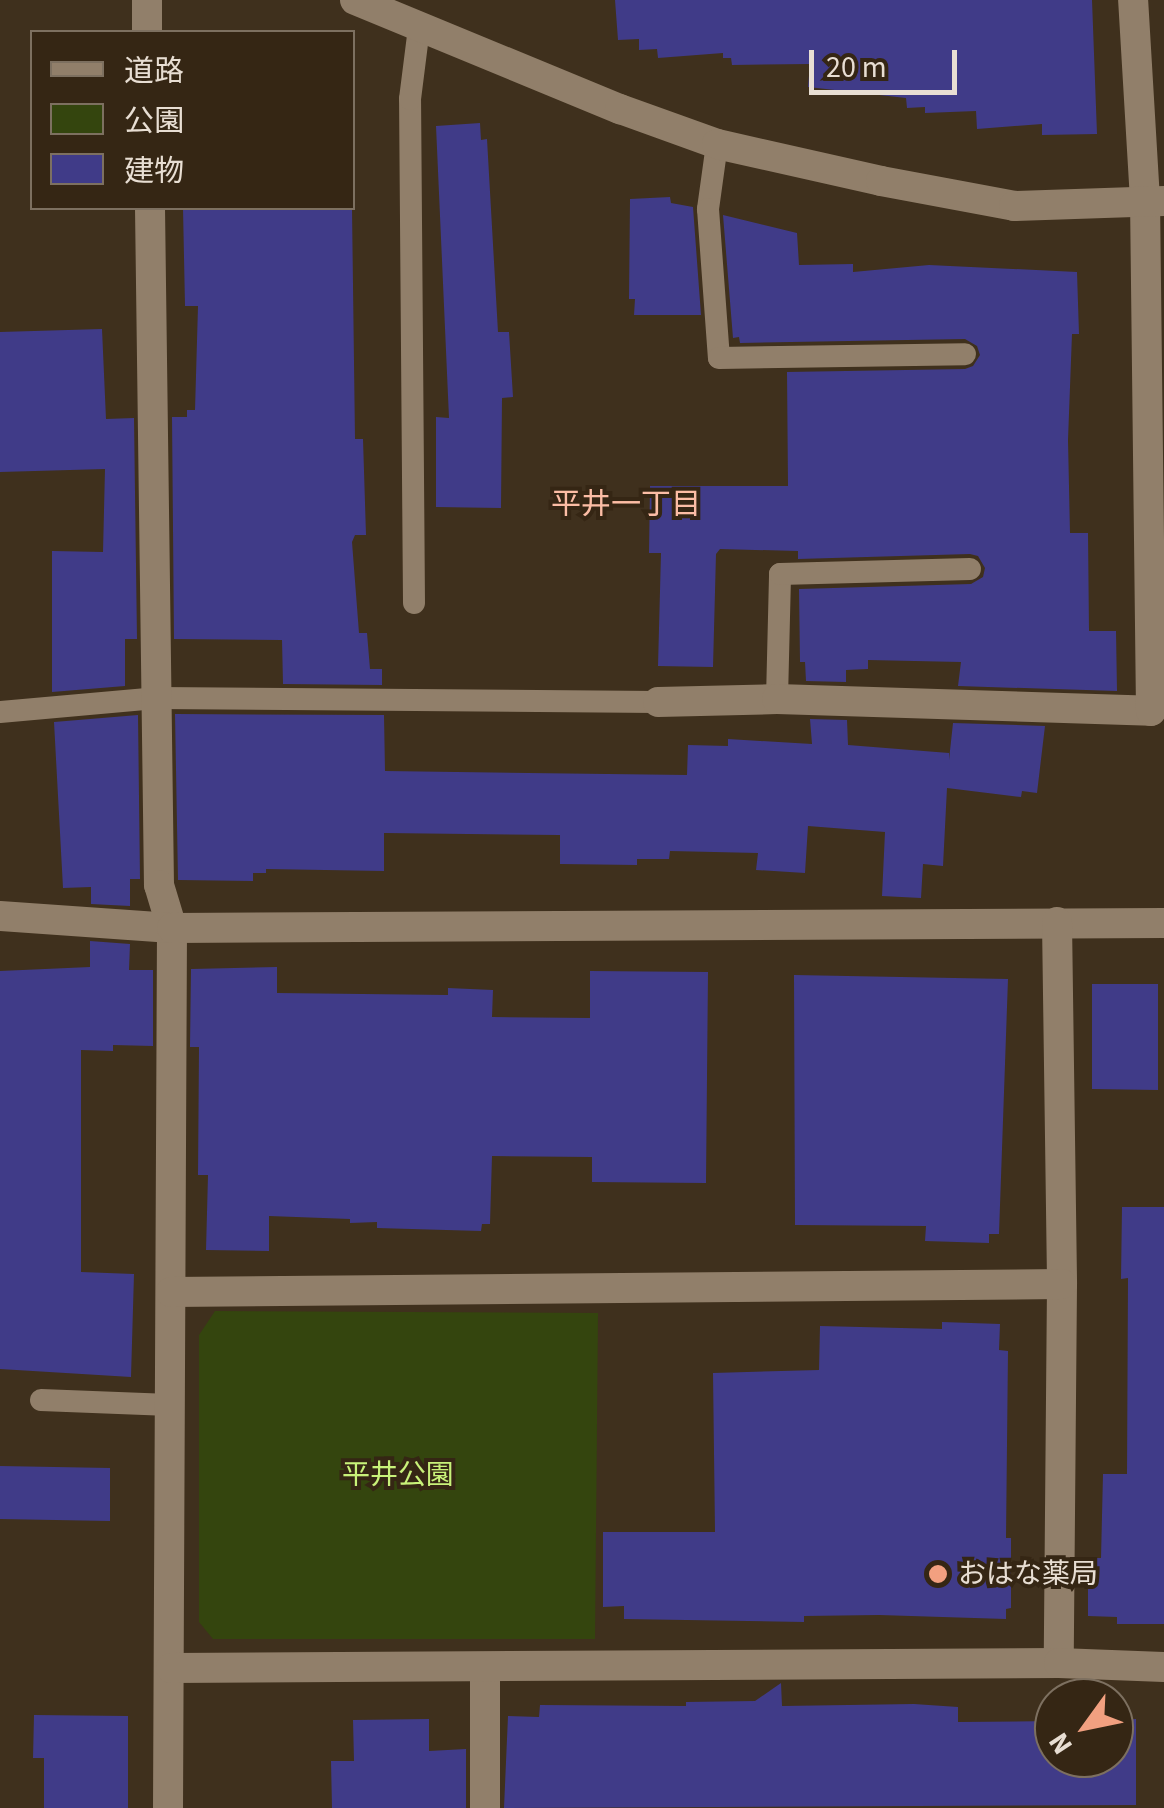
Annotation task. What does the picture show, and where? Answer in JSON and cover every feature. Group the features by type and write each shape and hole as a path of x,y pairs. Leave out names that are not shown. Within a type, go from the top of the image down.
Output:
{"street":[{"path":"146,0 147,30"},
{"path":"355,0 717,144 881,182 1014,206 1154,200"},
{"path":"658,702 777,699 1151,711 1154,200 1133,0"},
{"path":"150,210 159,885 172,928 168,1808"},
{"path":"0,916 172,928 1164,923"},
{"path":"1057,922 1062,1284 1059,1663"},
{"path":"171,1292 1062,1284"},
{"path":"171,1668 1059,1663 1164,1667"},
{"path":"485,1667 486,1808"}],"lane":[{"path":"414,603 410,99 419,28"},
{"path":"717,144 708,209 719,358 965,354"},
{"path":"777,699 780,574 970,569"},
{"path":"0,712 158,698 658,702"},
{"path":"41,1400 170,1405"}],"green space":[{"name":"平井公園","path":"215,1311 598,1313 595,1639 213,1639 199,1622 199,1335"}],"building":[{"path":"615,0 1092,0 1097,134 1042,135 1042,124 977,129 976,111 925,113 925,107 907,108 906,98 808,87 810,64 732,65 731,58 723,58 723,53 658,58 657,49 639,50 639,39 618,40"},
{"path":"480,123 481,140 487,139 498,332 509,332 513,397 502,398 501,508 436,507 436,417 449,418 436,126"},
{"path":"670,197 671,203 693,207 701,315 634,315 635,299 629,299 630,199"},
{"path":"183,210 352,210 355,439 363,439 366,535 355,535 352,542 359,633 367,633 370,669 382,669 382,685 283,684 282,640 174,639 172,417 187,417 187,410 195,410 198,306 185,306"},
{"path":"723,215 797,233 799,265 853,264 853,272 929,265 1077,272 1079,334 1072,334 1068,440 1070,533 1088,533 1089,631 1116,631 1117,691 958,686 961,662 868,660 868,669 846,670 846,682 806,681 805,662 800,662 799,589 971,584 983,577 985,568 978,556 970,554 798,559 798,551 720,549 716,554 713,667 658,666 661,553 649,553 650,486 788,486 787,372 965,369 973,366 980,355 977,346 965,339 740,343 739,337 733,338"},
{"path":"102,329 106,419 134,418 137,639 125,639 125,686 52,692 52,551 103,552 105,469 0,472 0,332"},
{"path":"175,714 384,715 385,771 687,775 688,745 728,746 728,739 812,744 810,719 847,720 848,745 949,753 949,760 953,723 1045,726 1037,793 1022,791 1021,797 947,788 943,866 923,864 921,898 882,896 885,832 808,826 805,873 756,870 758,853 670,851 669,859 637,859 637,865 560,864 560,835 384,833 384,871 266,869 266,873 253,873 253,881 178,880"},
{"path":"138,715 140,879 130,879 130,906 91,904 91,887 63,888 54,722"},
{"path":"90,941 130,944 129,970 153,970 153,1046 113,1045 113,1051 81,1050 81,1272 134,1274 131,1377 0,1369 0,971 90,967"},
{"path":"277,967 277,993 448,995 448,988 493,990 492,1017 590,1018 590,971 708,972 706,1183 592,1182 592,1157 492,1156 490,1224 482,1224 481,1231 377,1228 377,1222 350,1223 350,1219 269,1216 269,1251 206,1250 208,1175 198,1175 199,1047 190,1047 191,969"},
{"path":"794,975 1008,979 999,1234 989,1234 989,1243 925,1241 926,1226 795,1225"},
{"path":"1092,984 1158,984 1158,1090 1092,1089"},
{"path":"1122,1207 1164,1207 1164,1624 1117,1624 1117,1617 1088,1616 1088,1558 1101,1558 1103,1474 1127,1474 1128,1278 1121,1279"},
{"path":"942,1322 1000,1324 999,1350 1008,1351 1006,1538 1011,1538 1011,1608 1006,1609 1006,1619 879,1615 804,1616 804,1622 624,1619 624,1606 603,1607 603,1532 715,1532 713,1373 819,1370 820,1326 942,1329"},
{"path":"0,1466 110,1468 110,1521 0,1519"},
{"path":"781,1683 782,1706 914,1704 958,1707 958,1722 1034,1721 1034,1778 1134,1778 1136,1719 1136,1805 504,1808 508,1716 539,1717 540,1705 686,1706 686,1702 755,1701"},
{"path":"34,1715 128,1716 128,1808 44,1808 44,1758 33,1758"},
{"path":"429,1719 429,1751 466,1749 466,1808 332,1808 331,1761 354,1761 353,1720"}],"place":[{"name":"おはな薬局","path":"938,1574"}],"district":[{"name":"平井一丁目","path":"626,505"}]}
